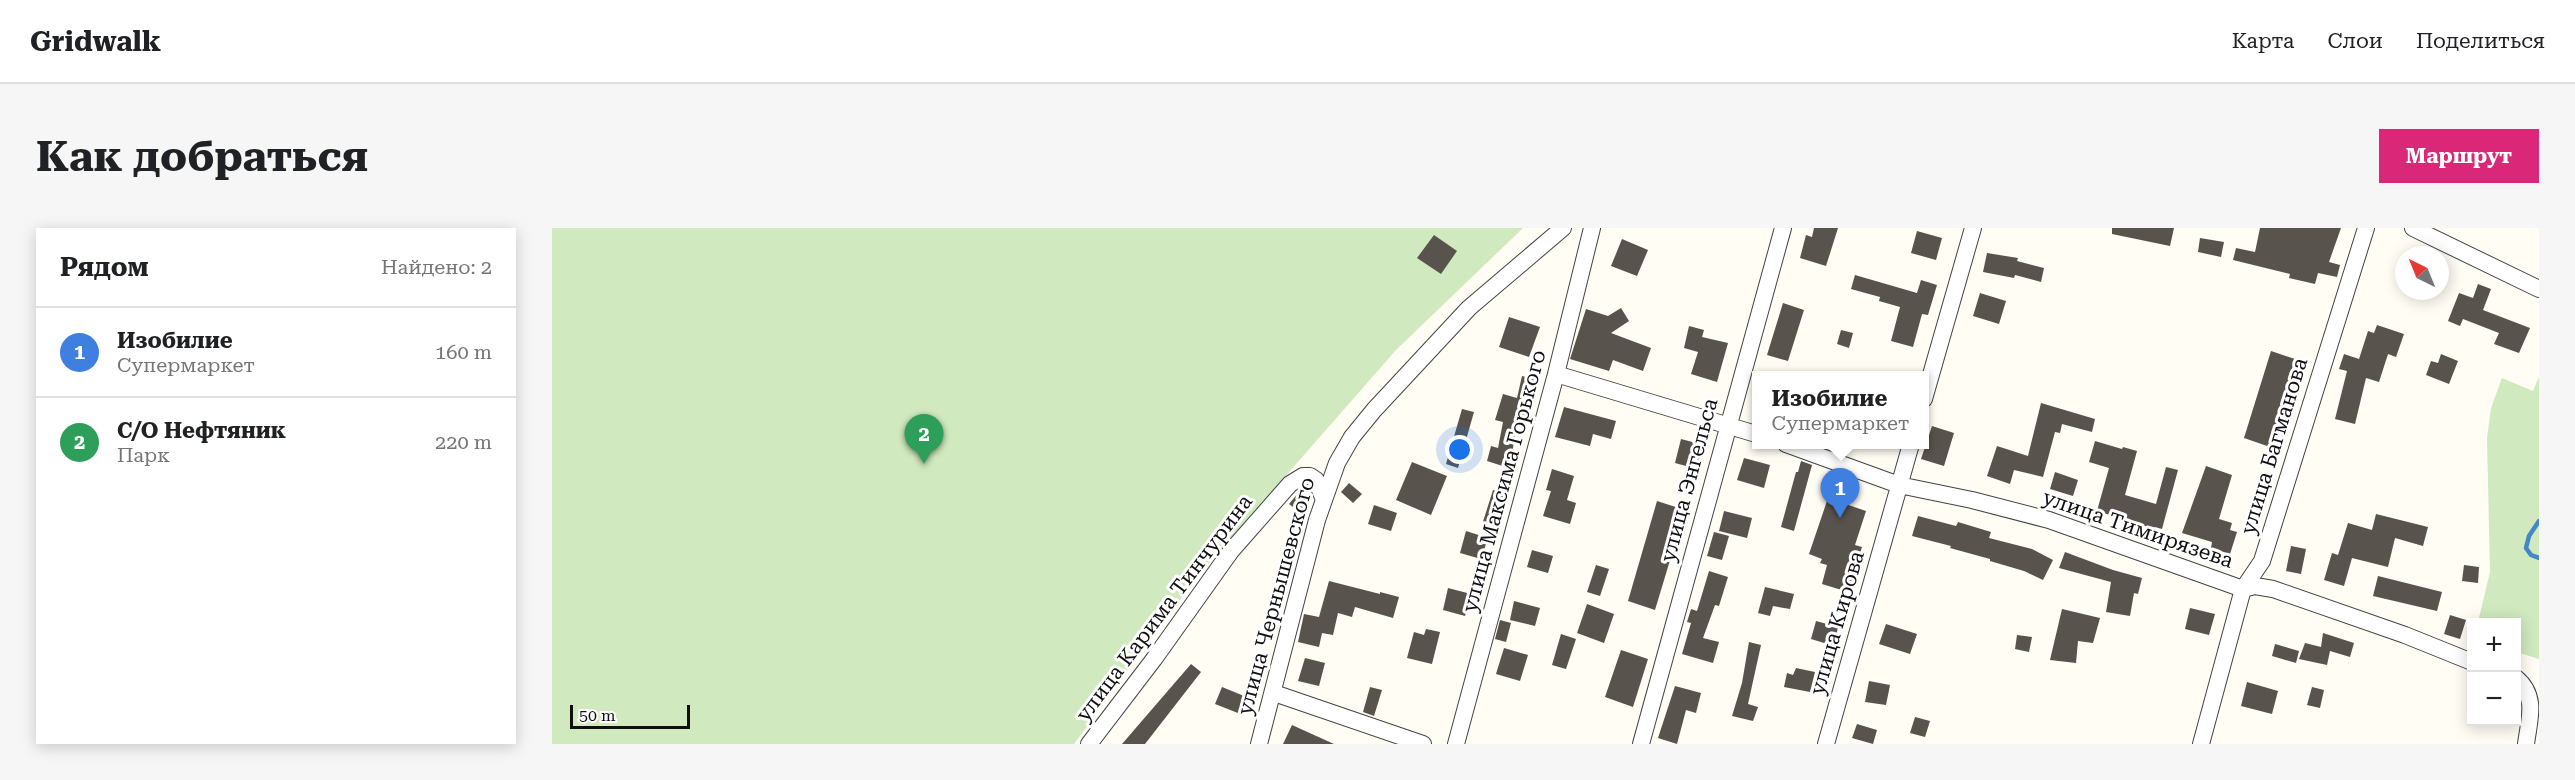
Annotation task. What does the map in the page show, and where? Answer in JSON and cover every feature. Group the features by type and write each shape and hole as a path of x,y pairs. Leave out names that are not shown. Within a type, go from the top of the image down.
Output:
{"street":[{"name":"улица Чернышевского","path":"1259,744 1274,693 1300,580 1324,500 1337,463 1352,437 1374,410 1469,308 1563,228"},
{"name":"улица Максима Горького","path":"1456,744 1556,374 1592,228"},
{"name":"улица Энгельса","path":"1641,744 1783,228"},
{"path":"1929,382 1973,228"},
{"name":"улица Багманова","path":"2201,744 2243,589 2262,561 2366,228"},
{"path":"2413,228 2539,289"},
{"path":"1556,374 1728,423 1752,432"},
{"name":"улица Тимирязева","path":"1800,449 1899,485 1972,500 2049,520 2243,589 2255,586 2273,589 2405,635 2467,660"},
{"name":"улица Кирова","path":"1826,744 1910,449"},
{"name":"улица Карима Тинчурина","path":"1089,744 1154,659 1231,551 1290,484 1303,476 1310,476 1316,480 1324,500"},
{"path":"2521,682 2526,686 2532,704 2526,744"},
{"path":"1274,693 1423,744"}],"green space":[{"path":"552,228 1523,228 1396,350 1196,578 1074,744 552,744"},
{"path":"2539,377 2539,659 2521,653 2521,618 2479,618 2490,572 2487,438 2491,408 2502,378 2533,391"}],"building":[{"path":"1814,228 1838,228 1826,266 1800,258 1806,235 1812,237"},
{"path":"2112,228 2174,228 2170,246 2112,234"},
{"path":"2260,228 2341,228 2329,262 2340,265 2337,277 2318,273 2315,284 2289,278 2290,274 2233,260 2236,248 2255,252"},
{"path":"1917,231 1942,238 1936,260 1911,253"},
{"path":"1434,235 1457,251 1441,274 1417,258"},
{"path":"2200,238 2224,242 2221,257 2198,252"},
{"path":"1622,239 1648,250 1637,276 1611,266"},
{"path":"1987,253 2018,258 2017,261 2044,268 2041,282 2015,275 2014,278 1983,272"},
{"path":"1855,275 1917,293 1921,280 1937,285 1928,315 1922,314 1913,347 1891,341 1900,307 1879,301 1880,297 1851,289"},
{"path":"2478,284 2491,289 2483,310 2530,328 2519,353 2494,344 2499,333 2463,319 2460,326 2448,321 2459,293 2473,298"},
{"path":"1980,293 2006,301 1999,324 1973,316"},
{"path":"1783,303 1804,310 1788,361 1767,355"},
{"path":"1621,308 1629,321 1611,333 1651,348 1643,371 1613,360 1609,371 1570,359 1586,309 1608,316"},
{"path":"1509,317 1540,327 1529,357 1499,347"},
{"path":"2377,325 2404,334 2396,357 2388,354 2379,382 2366,378 2355,424 2335,419 2347,371 2339,369 2344,354 2359,359 2368,331 2374,333"},
{"path":"1689,326 1704,330 1702,337 1728,343 1717,382 1691,374 1698,352 1684,348"},
{"path":"1841,330 1853,333 1849,348 1837,344"},
{"path":"2271,351 2295,359 2270,447 2244,438"},
{"path":"2441,354 2458,361 2449,384 2426,375 2431,361 2438,363"},
{"path":"1522,376 1537,380 1523,428 1517,426 1512,453 1517,454 1512,469 1487,461 1491,446 1498,448 1503,422 1495,420 1503,394 1517,398"},
{"path":"2041,403 2095,419 2092,432 2062,424 2060,433 2055,432 2043,477 2014,470 2010,484 1987,476 1997,446 2028,456"},
{"path":"1564,407 1616,421 1611,439 1593,434 1590,446 1555,437"},
{"path":"1462,409 1474,412 1458,468 1446,464"},
{"path":"1932,426 1954,433 1944,466 1921,459 1924,449 1929,449 1929,435"},
{"path":"1681,439 1704,445 1697,469 1675,463"},
{"path":"2095,441 2137,451 2125,495 2156,504 2166,467 2178,470 2162,529 2155,527 2154,529 2097,511 2109,468 2089,462"},
{"path":"1744,458 1770,465 1764,488 1737,480"},
{"path":"1801,461 1812,465 1794,531 1781,527"},
{"path":"1412,462 1447,476 1431,515 1396,500"},
{"path":"2206,466 2232,475 2219,519 2232,523 2230,530 2237,532 2230,554 2211,548 2212,542 2182,533"},
{"path":"1552,469 1574,476 1567,500 1576,503 1570,524 1543,516 1551,491 1546,490"},
{"path":"2055,472 2078,480 2073,496 2050,489"},
{"path":"1349,483 1362,494 1353,503 1341,492"},
{"path":"1493,490 1507,494 1496,533 1481,528"},
{"path":"1299,492 1311,501 1301,513 1289,504"},
{"path":"1828,498 1866,511 1855,545 1862,547 1848,592 1822,584 1827,565 1820,563 1822,559 1809,554"},
{"path":"1657,501 1682,509 1671,544 1680,547 1676,558 1671,557 1655,610 1628,601"},
{"path":"1374,505 1397,513 1391,531 1368,524"},
{"path":"1724,511 1752,518 1747,538 1719,531"},
{"path":"2376,514 2428,527 2423,546 2395,538 2388,567 2352,558 2344,586 2324,580 2332,553 2338,555 2348,523 2372,530"},
{"path":"1918,516 1956,526 1958,522 1991,532 1989,538 2032,549 2053,560 2043,580 2024,571 1990,561 1990,559 1912,536"},
{"path":"1466,531 1488,538 1481,559 1460,553"},
{"path":"1714,532 1729,536 1722,560 1707,556"},
{"path":"2291,546 2306,549 2301,574 2286,571"},
{"path":"1532,550 1553,556 1548,573 1527,567"},
{"path":"2065,552 2142,578 2138,594 2134,593 2130,616 2106,612 2111,582 2059,568"},
{"path":"1596,565 1609,569 1600,596 1587,592"},
{"path":"2464,565 2479,567 2478,583 2462,581"},
{"path":"1709,571 1728,577 1719,606 1715,605 1703,638 1719,642 1713,663 1682,654 1691,623 1687,622 1691,609 1697,611"},
{"path":"2378,576 2442,592 2437,611 2373,596"},
{"path":"1329,581 1399,597 1393,618 1355,607 1352,617 1338,613 1333,635 1322,633 1319,647 1298,642 1304,614 1319,617"},
{"path":"1765,587 1794,594 1790,609 1773,606 1770,616 1758,613"},
{"path":"1448,588 1471,594 1465,616 1443,610"},
{"path":"1514,601 1540,608 1535,626 1510,620"},
{"path":"1587,604 1614,614 1604,643 1577,633"},
{"path":"2190,608 2215,614 2209,635 2185,629"},
{"path":"2062,609 2100,618 2093,643 2078,641 2076,663 2050,660"},
{"path":"2450,615 2466,620 2460,639 2444,634"},
{"path":"1500,620 1511,623 1506,642 1495,639"},
{"path":"1816,621 1838,627 1834,646 1811,639"},
{"path":"1886,624 1917,634 1910,654 1879,644"},
{"path":"1426,629 1440,632 1432,664 1407,658 1414,632 1424,635"},
{"path":"2323,633 2354,643 2350,657 2330,651 2327,665 2299,659 2305,643 2321,647"},
{"path":"1561,634 1576,639 1566,669 1552,665"},
{"path":"2017,635 2032,637 2029,652 2015,649"},
{"path":"1749,642 1761,645 1748,704 1758,707 1753,721 1732,716 1742,683"},
{"path":"2275,644 2299,651 2296,663 2272,656"},
{"path":"1504,648 1528,655 1520,681 1496,674"},
{"path":"1621,650 1648,659 1633,707 1605,697"},
{"path":"1305,658 1325,663 1319,686 1298,681"},
{"path":"1191,664 1201,672 1145,744 1122,744"},
{"path":"1796,668 1815,672 1810,692 1784,687 1787,673 1793,675"},
{"path":"1869,681 1890,685 1886,705 1865,702"},
{"path":"2247,682 2278,691 2272,714 2241,706"},
{"path":"1675,686 1701,693 1696,713 1686,710 1677,744 1658,738"},
{"path":"1222,687 1249,698 1243,715 1215,704"},
{"path":"1370,687 1382,690 1374,716 1363,712"},
{"path":"2312,687 2324,690 2320,708 2307,705"},
{"path":"1915,717 1930,721 1925,737 1910,733"},
{"path":"1857,724 1877,730 1873,744 1852,738"},
{"path":"1292,725 1334,744 1283,744"}],"waterway":[{"path":"2539,521 2529,536 2526,548 2531,555 2539,558"}],"place":[{"name":"С/О Нефтяник","path":"924,464"},
{"name":"Изобилие","path":"1840,518"}]}
